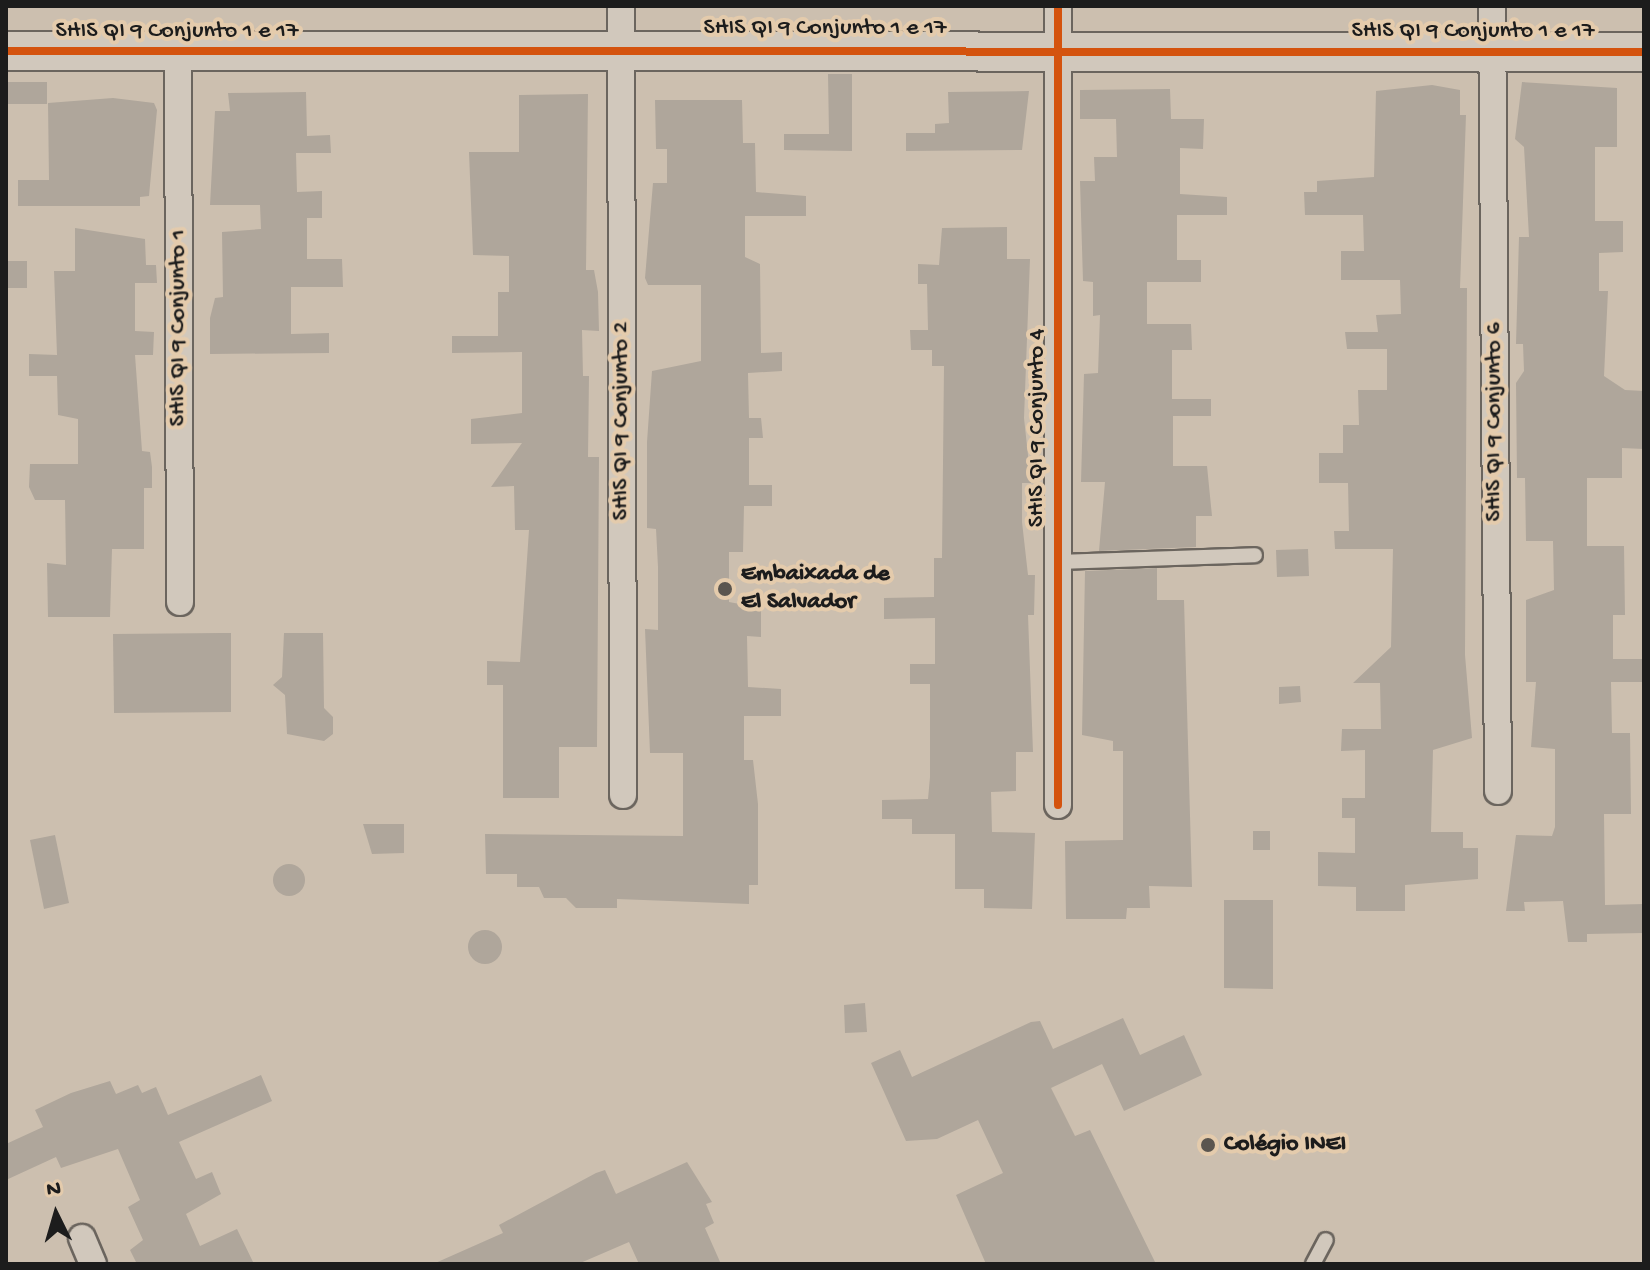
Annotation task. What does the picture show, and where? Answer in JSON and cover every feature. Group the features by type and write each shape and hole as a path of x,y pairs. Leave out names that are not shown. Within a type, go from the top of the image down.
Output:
{"street":[{"name":"SHIS QI 9 Conjunto 2","path":"621,6 623,795"},
{"name":"SHIS QI 9 Conjunto 4","path":"1058,6 1058,805"},
{"name":"SHIS QI 9 Conjunto 6","path":"1492,6 1498,791"},
{"name":"SHIS QI 9 Conjunto 1 e 17","path":"6,51 178,55 621,47 1644,52"},
{"name":"SHIS QI 9 Conjunto 1","path":"178,55 180,602"},
{"path":"82,1238 93,1264"}],"lane":[{"path":"1058,562 1255,555"},
{"path":"1313,1264 1326,1240"}],"building":[{"path":"828,74 852,74 852,151 784,150 784,134 829,134"},
{"path":"6,82 47,82 47,104 6,104"},
{"path":"1522,82 1617,88 1617,147 1595,147 1595,221 1623,221 1623,252 1599,253 1599,291 1608,291 1604,376 1625,390 1644,391 1644,449 1622,448 1622,478 1587,478 1587,546 1624,546 1625,615 1613,615 1613,659 1644,659 1644,682 1611,682 1612,733 1630,733 1631,814 1604,814 1605,905 1644,904 1644,933 1587,934 1587,942 1568,942 1563,901 1524,902 1525,911 1506,911 1516,835 1552,836 1555,827 1555,749 1531,747 1536,682 1526,682 1526,600 1554,590 1553,541 1526,541 1525,478 1517,478 1516,383 1524,371 1523,344 1516,344 1519,237 1529,237 1524,147 1515,139"},
{"path":"1432,85 1460,90 1460,115 1466,115 1460,288 1467,288 1465,655 1472,738 1433,750 1431,832 1463,832 1463,848 1478,848 1478,879 1405,885 1405,911 1356,911 1356,887 1318,886 1318,852 1355,853 1355,818 1342,818 1342,798 1365,798 1365,750 1341,751 1342,729 1381,729 1380,683 1353,683 1391,647 1393,549 1335,549 1334,531 1349,531 1348,483 1319,483 1319,453 1343,453 1343,425 1359,425 1358,390 1387,390 1387,349 1347,349 1345,332 1378,332 1376,315 1401,314 1400,280 1341,280 1341,251 1364,251 1363,215 1305,215 1304,192 1317,192 1317,181 1374,177 1376,91"},
{"path":"1170,89 1171,119 1204,119 1203,149 1180,148 1180,194 1227,197 1227,215 1177,215 1177,260 1201,260 1201,282 1147,282 1147,324 1191,324 1192,350 1172,350 1172,399 1211,399 1211,416 1173,416 1173,466 1207,466 1212,516 1196,516 1196,547 1099,551 1105,482 1081,482 1084,374 1098,373 1100,315 1093,316 1093,282 1083,281 1080,181 1095,181 1094,157 1117,157 1116,119 1080,119 1080,90"},
{"path":"1029,91 1022,150 906,151 906,133 935,133 935,124 949,123 948,92"},
{"path":"306,92 307,136 330,135 331,153 296,153 297,192 322,191 322,218 307,218 307,259 342,259 343,287 291,287 291,334 329,333 329,353 210,354 210,318 215,298 223,297 222,232 261,229 260,205 210,205 215,111 230,111 228,93"},
{"path":"588,94 586,270 594,270 599,331 582,330 583,376 589,376 588,457 599,457 597,747 559,747 559,798 503,798 503,685 487,685 487,661 520,662 529,530 515,530 514,486 491,487 522,443 471,444 471,419 522,413 522,352 452,353 452,336 498,336 498,292 509,292 509,256 473,255 469,152 519,152 519,95"},
{"path":"113,98 154,103 157,110 149,196 140,197 140,206 18,206 18,180 49,180 48,103"},
{"path":"655,100 742,100 743,143 755,143 756,192 806,196 806,216 745,216 745,257 760,264 761,353 782,352 782,371 748,373 749,418 761,418 763,438 749,438 749,485 772,485 772,506 744,506 743,552 729,552 729,602 761,608 761,637 747,636 748,687 781,689 781,716 744,716 744,760 753,760 758,804 758,885 749,885 749,904 617,899 617,908 576,908 566,898 544,898 539,887 517,887 517,874 486,874 485,834 683,836 683,753 650,753 645,629 658,630 658,567 656,529 647,528 647,442 652,371 701,361 701,285 648,285 645,278 653,183 667,183 667,149 656,149"},
{"path":"1007,227 1007,259 1030,259 1024,418 1031,483 1022,483 1022,522 1028,575 1035,575 1034,615 1028,615 1033,752 1016,752 1016,791 991,792 992,832 1035,833 1032,909 984,908 984,889 955,889 955,834 912,834 912,819 882,819 882,800 928,799 930,777 930,684 910,684 910,664 935,664 935,618 884,619 884,598 934,597 934,558 942,558 944,366 932,366 932,350 911,350 910,330 928,330 927,284 918,284 918,264 939,265 942,228"},
{"path":"75,228 145,239 146,265 156,265 157,283 135,283 135,331 154,332 153,355 135,355 142,451 150,452 152,488 144,488 144,549 112,549 110,617 48,617 47,563 66,565 65,500 35,500 29,487 30,464 78,464 78,419 58,415 57,376 29,376 29,354 57,355 54,271 75,271"},
{"path":"6,261 27,261 27,288 6,288"},
{"path":"1308,549 1309,576 1277,577 1276,550"},
{"path":"1157,568 1157,600 1184,600 1192,887 1149,886 1150,908 1127,908 1126,919 1066,919 1065,841 1123,840 1123,751 1113,751 1113,741 1082,735 1085,571"},
{"path":"231,633 231,712 114,713 113,634"},
{"path":"284,633 323,633 324,708 333,717 333,734 324,741 287,734 285,695 273,685 282,677"},
{"path":"1300,686 1301,702 1279,704 1279,687"},
{"path":"363,824 404,824 404,853 372,854"},
{"path":"1253,831 1270,831 1270,850 1253,850"},
{"path":"55,835 69,903 44,909 30,840"},
{"path":"289,864 301,868 305,880 301,892 289,896 277,892 273,880 277,868"},
{"path":"1224,900 1273,900 1273,989 1224,988"},
{"path":"485,930 497,935 502,947 497,959 485,964 473,959 468,947 473,935"},
{"path":"865,1003 867,1032 845,1033 844,1005"},
{"path":"1123,1018 1140,1055 1184,1035 1202,1075 1124,1111 1102,1064 1051,1088 1075,1136 1090,1130 1156,1264 986,1264 956,1195 1003,1173 978,1120 937,1139 906,1141 871,1063 900,1050 912,1077 1031,1022 1040,1021 1053,1049"},
{"path":"261,1075 272,1101 179,1142 196,1179 212,1172 221,1194 186,1214 200,1246 237,1229 254,1264 137,1264 130,1250 143,1240 128,1207 140,1200 118,1149 61,1168 56,1157 6,1180 6,1144 43,1127 35,1110 71,1093 110,1081 116,1094 138,1085 142,1093 156,1087 168,1115"},
{"path":"687,1162 712,1202 706,1204 714,1223 705,1228 721,1264 639,1264 629,1242 578,1264 433,1264 503,1233 499,1225 596,1173 605,1170 616,1194"}],"cycle path":[{"path":"1058,6 1058,805"},
{"path":"6,51 1644,52"}],"place":[{"name":"Embaixada de El Salvador","path":"725,589"},
{"name":"Colégio INEI","path":"1208,1145"}]}
